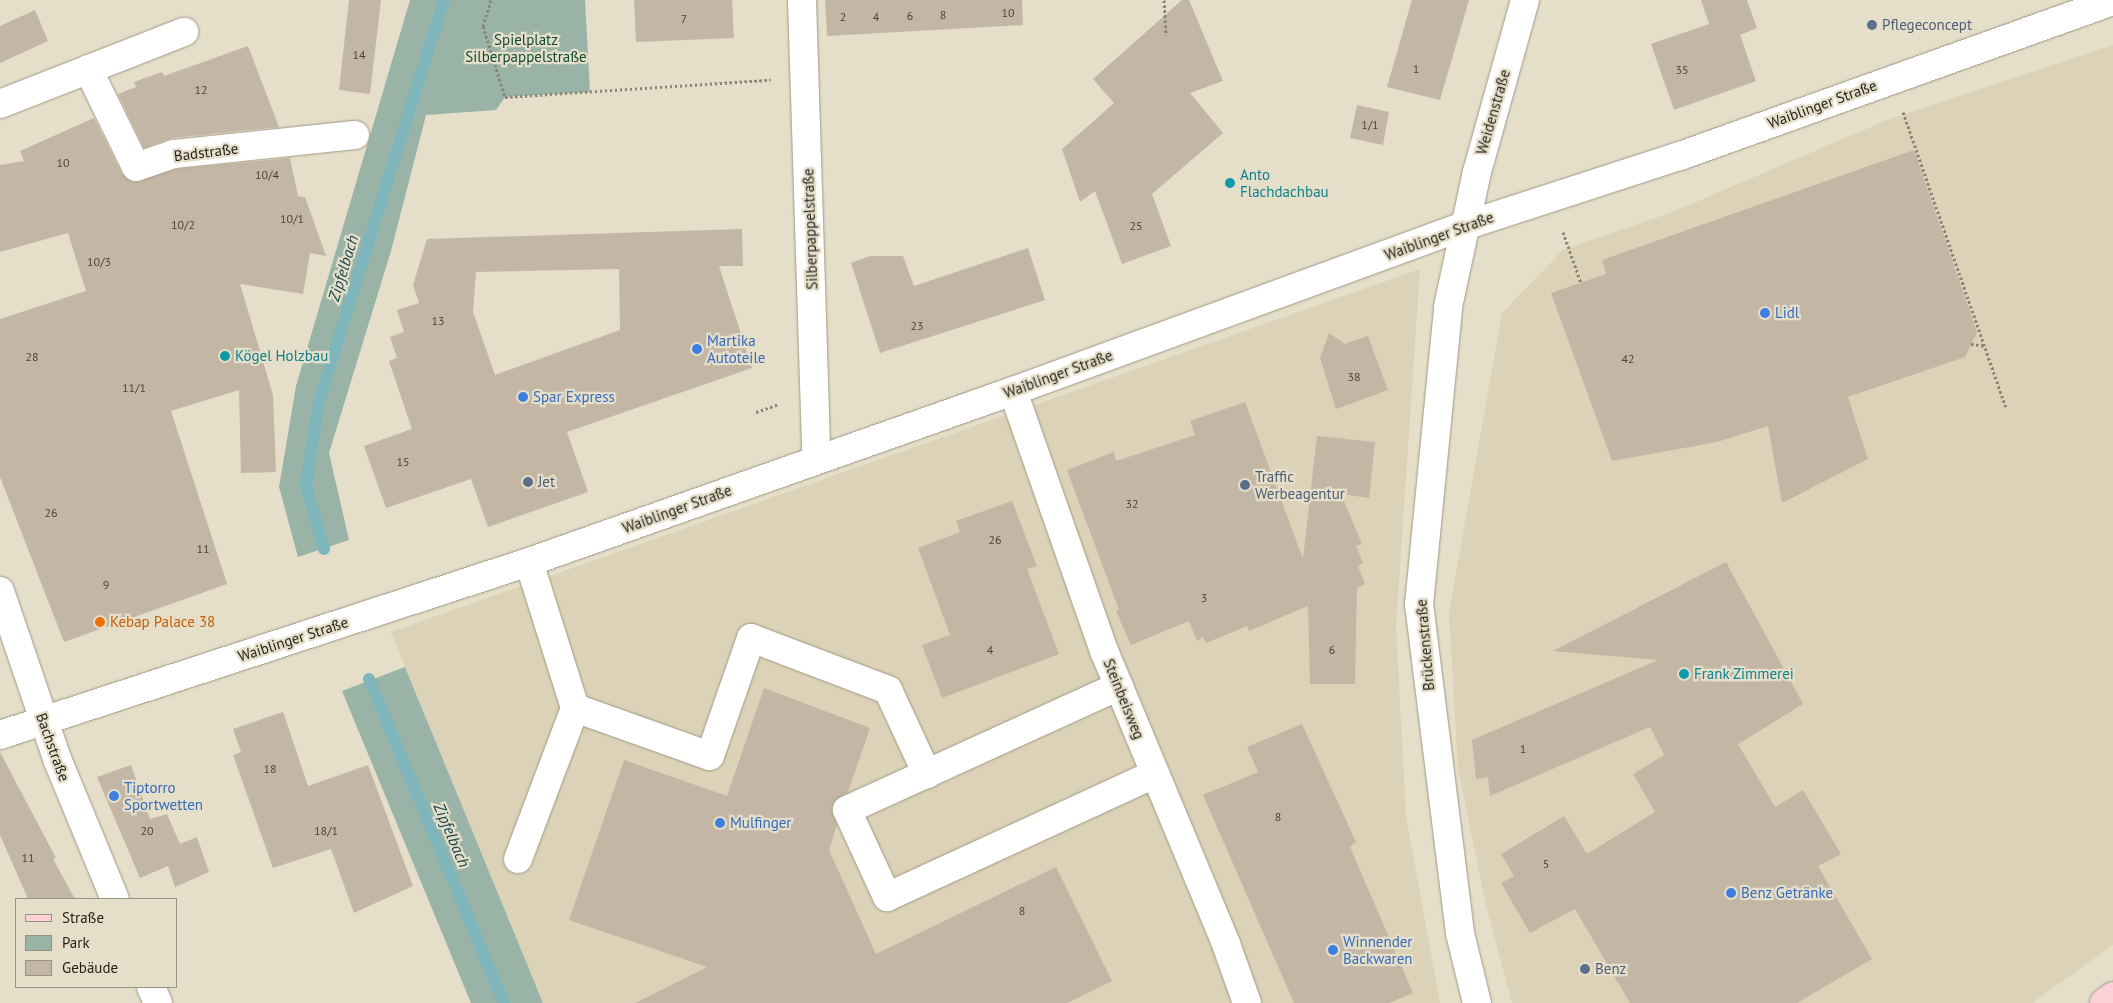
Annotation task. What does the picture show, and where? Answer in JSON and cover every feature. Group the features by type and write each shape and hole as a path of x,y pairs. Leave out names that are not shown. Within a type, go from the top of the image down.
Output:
{"main road":[{"path":"2104,1003 2113,996"}],"street":[{"name":"Silberpappelstraße","path":"802,0 816,458"},
{"name":"Weidenstraße","path":"1464,226 1525,0"},
{"name":"Waiblinger Straße","path":"0,735 529,562 1464,226 1680,156 2113,1"},
{"path":"0,104 184,32"},
{"name":"Badstraße","path":"88,70 136,166 174,154 355,135"},
{"name":"Brückenstraße","path":"1464,226 1448,307 1419,605 1460,933 1477,1003"},
{"name":"Steinbeisweg","path":"1012,390 1119,686 1247,1003"},
{"path":"518,859 575,708 529,562"},
{"name":"Bachstraße","path":"0,591 44,722 114,898"},
{"path":"575,708 710,756 751,638 888,690 927,774"},
{"path":"1119,686 847,810 887,896 1156,774"},
{"path":"151,988 158,1003"}],"path":[{"path":"491,0 483,26 505,97 804,78"},
{"path":"1164,0 1166,35"},
{"path":"1905,116 2006,407"},
{"path":"1551,198 1581,283"},
{"path":"1971,344 1986,346"}],"shaded area":[{"path":"2113,45 2113,945 2032,1003 1512,1003 1485,901 1458,769 1449,613 1502,313 1563,250 1675,211 1887,120"},
{"path":"1420,269 1396,626 1406,816 1440,1003 543,1003 391,632"}],"green space":[{"name":"Spielplatz Silberpappelstraße","path":"410,0 585,0 590,92 505,97 496,110 426,115 391,251 329,453 349,540 298,557 279,487 296,386"},
{"path":"405,667 543,1003 471,1003 342,691"}],"building":[{"path":"349,0 381,0 370,94 339,90"},
{"path":"634,0 732,0 734,38 636,42"},
{"path":"825,0 1022,0 1023,25 827,36"},
{"path":"1182,0 1189,0 1223,81 1190,93 1223,133 1152,194 1171,246 1122,264 1095,191 1080,202 1062,149 1114,103 1093,79"},
{"path":"1412,0 1469,0 1440,100 1387,87"},
{"path":"1701,0 1747,0 1757,28 1740,35 1756,81 1674,110 1651,44 1709,24"},
{"path":"35,10 48,41 0,63 0,26"},
{"path":"248,46 279,127 172,138 144,148 118,94 136,87 134,82 162,72 164,76"},
{"path":"1357,105 1389,112 1383,145 1350,138"},
{"path":"94,118 122,174 133,182 177,169 290,158 298,196 305,197 326,256 310,253 303,294 240,284 273,395 276,472 241,473 239,390 171,411 227,584 64,642 0,477 0,319 86,291 68,233 0,252 0,165 24,161 20,151"},
{"name":"Lidl","path":"1914,150 1977,332 1965,357 1848,397 1868,459 1782,503 1768,426 1717,442 1612,461 1551,293 1606,274 1602,260"},
{"path":"742,229 743,266 719,266 752,368 567,432 588,492 488,527 471,479 386,508 364,446 412,429 389,361 397,358 390,337 404,332 397,310 419,303 413,285 427,239","holes":["619,269 620,330 495,375 473,312 476,272"]},
{"path":"1028,248 1045,300 880,353 851,263 870,256 903,256 914,286"},
{"path":"1329,333 1345,344 1368,336 1388,390 1336,409 1320,358"},
{"path":"1245,402 1303,559 1317,436 1375,442 1369,498 1341,494 1362,544 1356,546 1363,563 1358,566 1365,584 1357,588 1355,684 1310,684 1308,606 1249,631 1247,626 1206,643 1203,637 1197,641 1189,621 1131,645 1116,611 1119,610 1067,470 1114,452 1116,461 1195,435 1190,421"},
{"path":"1012,501 1037,566 1027,569 1059,654 942,698 922,645 950,635 918,548 960,532 956,521"},
{"path":"1726,562 1803,704 1738,744 1775,807 1803,790 1841,854 1818,866 1872,959 1797,1003 1630,1003 1575,909 1530,933 1501,883 1514,876 1501,854 1564,816 1587,854 1655,812 1633,774 1664,755 1650,727 1490,796 1488,777 1476,779 1472,740 1658,660 1553,651"},
{"name":"Mulfinger","path":"764,688 870,728 848,792 835,801 832,808 837,825 829,850 876,954 1056,867 1112,981 1067,1003 635,1003 707,967 569,920 624,760 727,796"},
{"path":"283,712 308,786 368,765 413,886 354,913 331,849 273,868 233,755 241,752 233,729"},
{"path":"1302,724 1356,842 1350,847 1413,993 1389,1003 1294,1003 1203,795 1258,772 1247,747"},
{"path":"0,752 56,858 53,859 74,898 28,898 0,835"},
{"path":"131,765 150,819 167,814 180,844 197,837 209,872 175,887 168,866 140,878 97,777"}],"waterway":[{"name":"Zipfelbach","path":"324,549 306,485 319,401 444,0"},
{"name":"Zipfelbach","path":"369,679 504,1003"}],"place":[{"name":"Pflegeconcept","path":"1872,25"},
{"name":"Anto Flachdachbau","path":"1230,183"},
{"name":"Lidl","path":"1765,313"},
{"name":"Martika Autoteile","path":"697,349"},
{"name":"Kögel Holzbau","path":"225,356"},
{"name":"Spar Express","path":"523,397"},
{"name":"Jet","path":"528,482"},
{"name":"Traffic Werbeagentur","path":"1245,485"},
{"name":"Kebap Palace 38","path":"100,622"},
{"name":"Frank Zimmerei","path":"1684,674"},
{"name":"Tiptorro Sportwetten","path":"114,796"},
{"name":"Mulfinger","path":"720,823"},
{"name":"Benz Getränke","path":"1731,893"},
{"name":"Winnender Backwaren","path":"1333,950"},
{"name":"Benz","path":"1585,969"}]}
